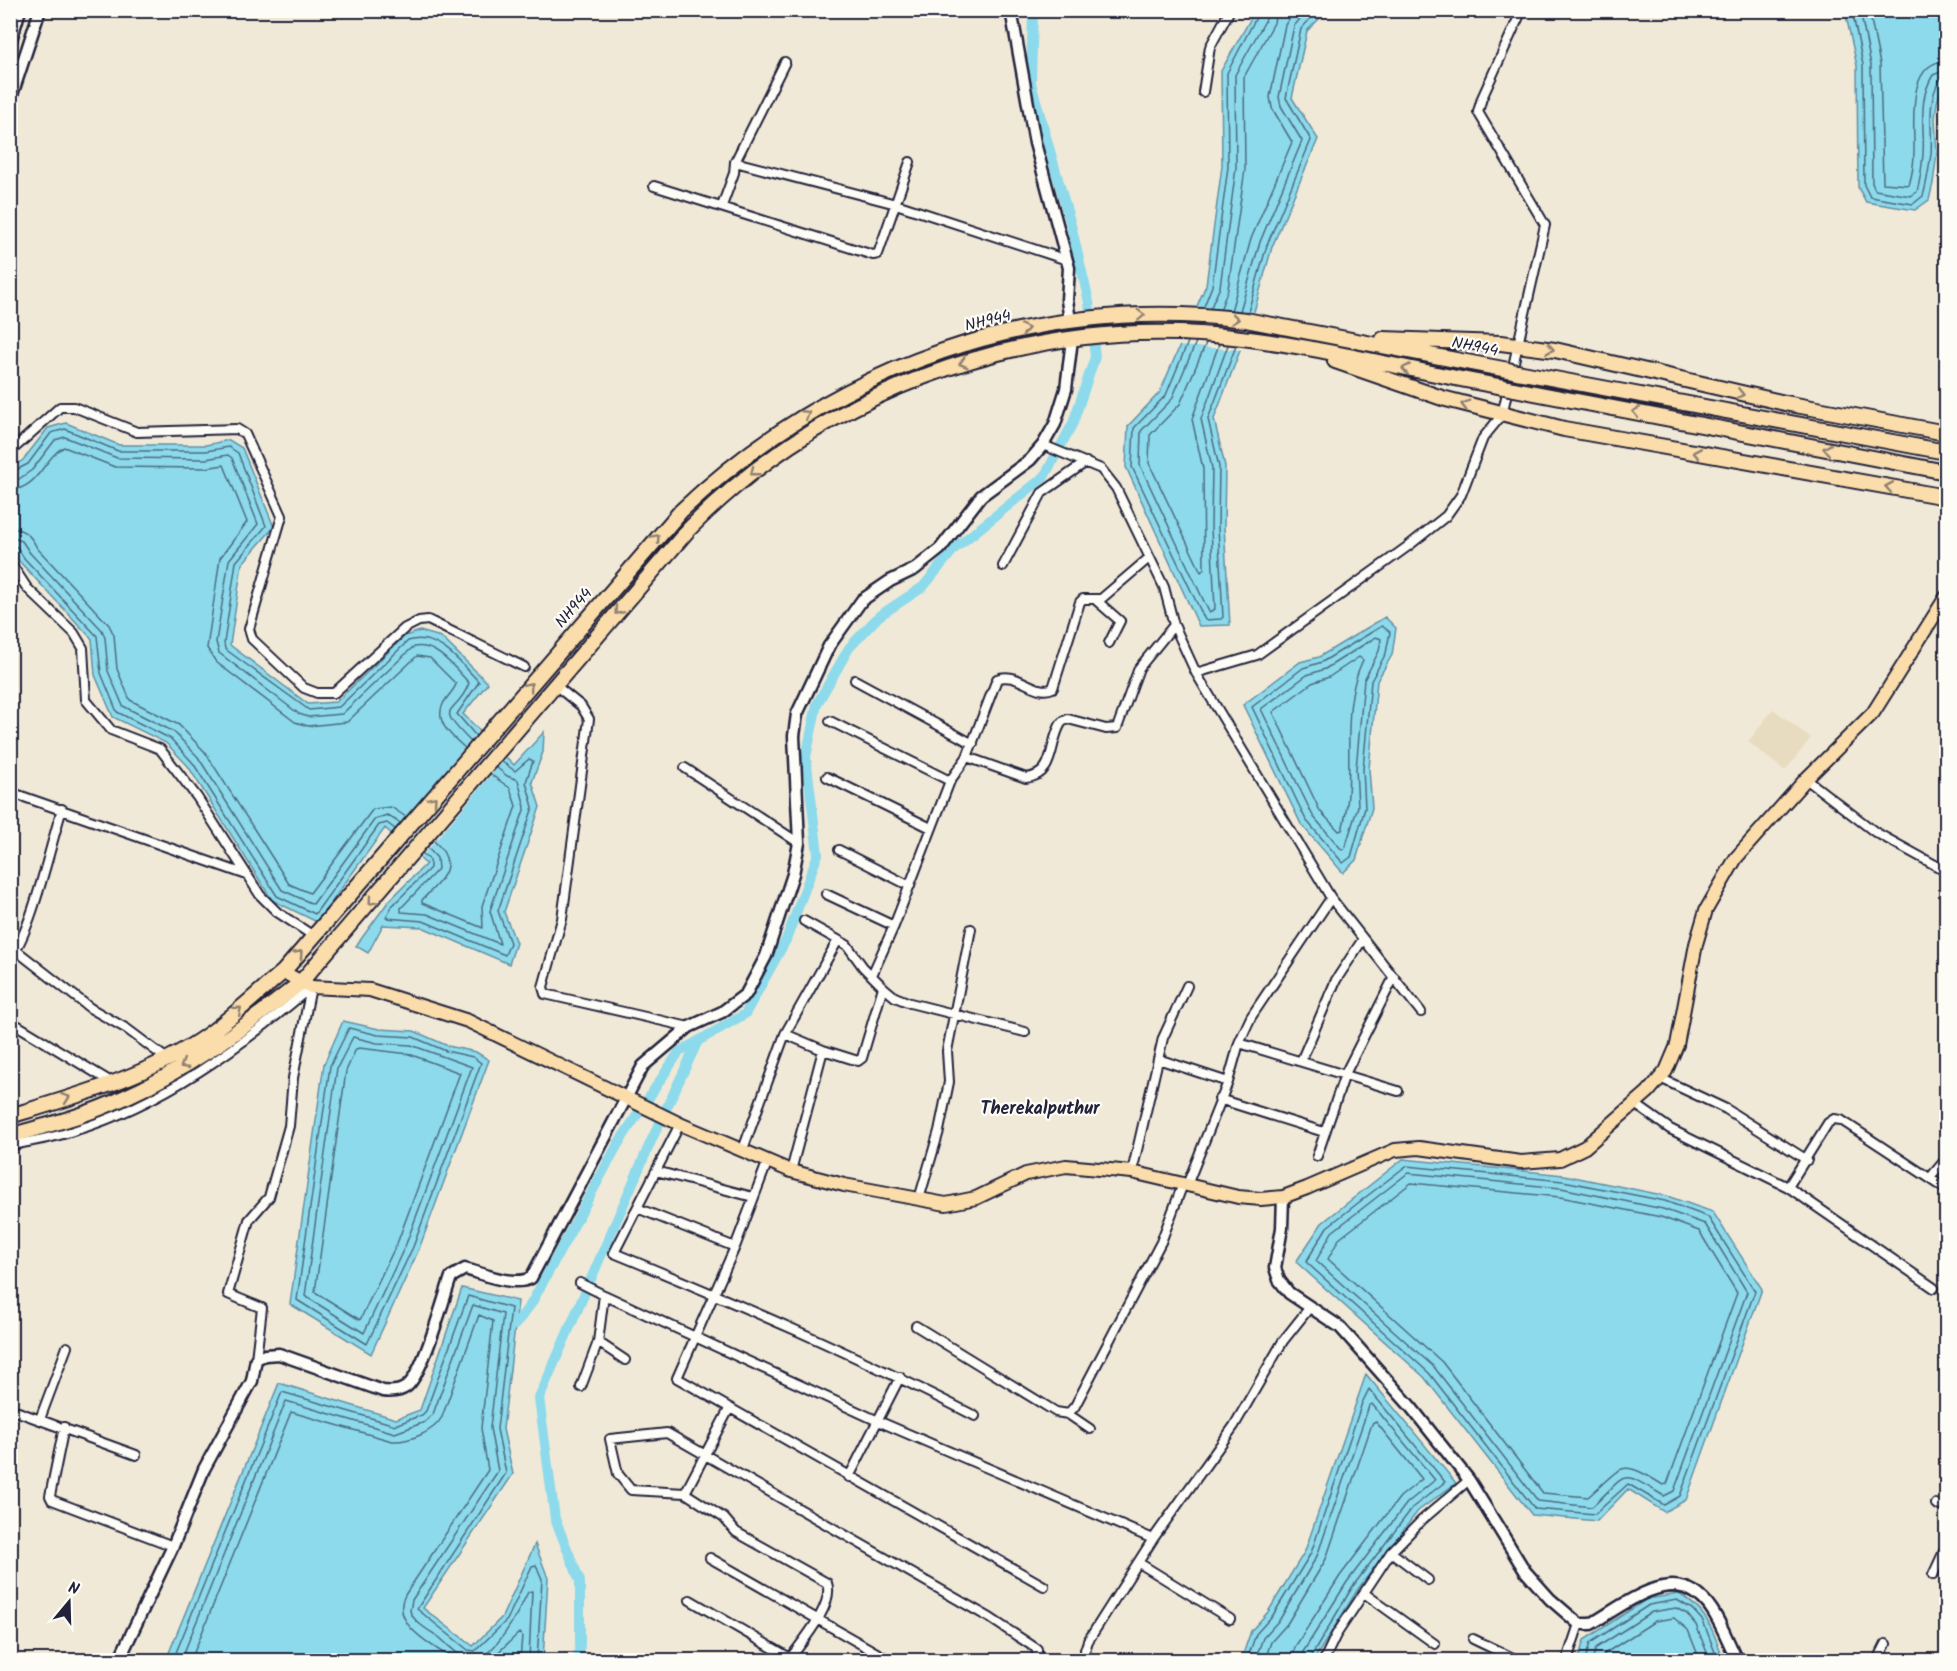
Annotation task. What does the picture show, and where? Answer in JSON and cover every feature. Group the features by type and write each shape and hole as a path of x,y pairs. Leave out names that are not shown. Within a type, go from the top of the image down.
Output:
{"highway":[{"name":"NH944","path":"10,1116 111,1082 167,1059 210,1034 283,972 315,937 666,526 703,490 758,446 830,400 905,364 980,339 1075,321 1182,315 1233,319 1288,327 1947,452"},
{"name":"NH944","path":"10,1136 119,1100 241,1030 305,985 409,856 664,557 708,510 793,445 852,408 916,379 988,356 1077,339 1180,333 1284,345 1947,472"},
{"path":"1324,334 1518,344 1555,350 1785,404 1947,433"},
{"path":"1307,350 1379,378 1502,415 1634,442 1947,497"}],"main road":[{"path":"283,972 305,985 370,990 468,1021 628,1100 767,1163 844,1185 946,1203 976,1198 1026,1174 1066,1166 1132,1172 1238,1197 1283,1197 1395,1150 1419,1148 1521,1162 1560,1159 1585,1147 1635,1104 1660,1078 1677,1045 1696,944 1706,910 1736,858 1806,779 1873,713 1947,597"}],"street":[{"path":"10,42 20,10"},
{"path":"10,101 40,10"},
{"path":"1011,10 1035,144 1067,260 1075,321"},
{"path":"1203,92 1210,47 1230,10"},
{"path":"1197,673 1257,655 1407,547 1446,516 1461,495 1483,438 1502,415 1545,225 1478,112 1482,98 1522,10"},
{"path":"722,206 734,173 735,162 785,62"},
{"path":"735,162 896,204 1067,260"},
{"path":"654,186 690,200 722,206 873,255 878,254 910,162"},
{"path":"256,1359 265,1354 279,1354 383,1391 395,1392 406,1388 420,1365 451,1277 455,1273 465,1269 511,1281 524,1282 531,1278 628,1100 643,1066 671,1039 689,1027 722,1012 746,994 766,956 793,874 799,843 794,736 797,714 829,646 862,600 890,581 915,569 940,549 981,496 1049,447 1066,389 1077,339"},
{"path":"10,452 60,407 74,408 137,432 237,429 245,434 282,516 249,629 252,639 304,688 317,693 334,693 405,628 419,621 428,621 524,667"},
{"path":"1049,447 1101,469 1116,488 1164,587 1174,625 1197,673 1331,898 1421,1012"},
{"path":"1003,566 1042,493 1086,462"},
{"path":"1097,601 1149,558"},
{"path":"10,562 27,588 74,633 83,648 86,700 111,730 160,749 197,797 260,895 277,912 315,937"},
{"path":"872,975 894,926 950,781 968,757 997,679 1011,676 1041,689 1053,688 1083,598 1097,601 1120,621 1109,643"},
{"path":"968,757 1026,778 1035,777 1045,770 1062,722 1068,719 1106,729 1117,728 1139,668 1174,625"},
{"path":"855,680 973,744"},
{"path":"555,685 580,706 589,719 562,919 543,987 545,994 689,1027"},
{"path":"831,721 950,781"},
{"path":"685,768 799,843"},
{"path":"828,777 932,828"},
{"path":"1806,779 1875,832 1947,871"},
{"path":"10,792 247,875"},
{"path":"10,958 17,951 62,809"},
{"path":"839,850 910,886"},
{"path":"826,894 894,926"},
{"path":"1068,1414 1075,1406 1161,1242 1228,1082 1239,1043 1251,1017 1331,898"},
{"path":"804,921 847,945 883,987 895,997 953,1015 1025,1032"},
{"path":"919,1199 939,1131 949,1082 947,1051 971,929"},
{"path":"1301,1061 1336,980 1364,939"},
{"path":"742,1152 785,1034 838,940"},
{"path":"17,951 90,1008 127,1029 167,1059"},
{"path":"1317,1156 1345,1074 1394,977"},
{"path":"10,1146 74,1131 164,1092 273,1019 305,985"},
{"path":"119,1660 173,1546 204,1469 252,1381 262,1308 228,1294 249,1220 269,1197 289,1126 305,985"},
{"path":"1132,1172 1158,1059 1175,1009 1187,986"},
{"path":"785,1034 823,1050 858,1060 862,1058 883,987"},
{"path":"10,1021 111,1082"},
{"path":"1239,1043 1398,1091"},
{"path":"790,1171 823,1050"},
{"path":"1158,1059 1228,1082"},
{"path":"1660,1078 1726,1108 1807,1160"},
{"path":"1219,1099 1324,1132"},
{"path":"1635,1104 1670,1129 1788,1187 1934,1288"},
{"path":"1788,1187 1807,1160 1828,1123 1838,1119 1947,1189"},
{"path":"675,1122 656,1171 614,1253 714,1294 900,1377 975,1416"},
{"path":"1930,1178 1947,1159"},
{"path":"767,1163 735,1247 677,1378 1044,1586"},
{"path":"656,1171 753,1197"},
{"path":"1283,1197 1282,1228 1275,1268 1279,1280 1289,1293 1340,1327 1411,1407 1469,1480 1525,1571 1550,1599 1579,1624 1591,1624 1654,1588 1677,1585 1699,1595 1712,1611 1737,1660"},
{"path":"637,1208 735,1247"},
{"path":"580,1283 878,1421 1153,1539"},
{"path":"581,1387 598,1342 604,1295"},
{"path":"1088,1660 1085,1650 1088,1641 1153,1539 1234,1426 1283,1341 1310,1306"},
{"path":"915,1326 1056,1412 1068,1414 1090,1429"},
{"path":"598,1342 625,1360"},
{"path":"40,1419 67,1347"},
{"path":"849,1477 900,1377"},
{"path":"10,1408 136,1455"},
{"path":"685,1493 729,1409"},
{"path":"64,1427 50,1496 52,1500 173,1546"},
{"path":"690,1600 789,1659 818,1618 829,1594 827,1583 736,1532 724,1518 685,1493 631,1490 618,1474 610,1439 667,1433 990,1618 1037,1649 1037,1660"},
{"path":"1324,1660 1336,1635 1391,1552 1422,1520 1469,1480"},
{"path":"1936,1504 1947,1509"},
{"path":"1933,1575 1944,1558 1947,1546"},
{"path":"1391,1552 1428,1580"},
{"path":"710,1558 889,1659"},
{"path":"1139,1563 1230,1619"},
{"path":"1364,1593 1436,1644"},
{"path":"1566,1660 1579,1624"},
{"path":"1473,1639 1516,1660"},
{"path":"1878,1660 1886,1644"}],"shaded area":[{"path":"1773,709 1811,738 1785,771 1748,742"}],"water":[{"path":"1255,11 1327,11 1307,31 1292,98 1318,139 1272,247 1252,319 1214,419 1225,466 1224,527 1230,625 1199,626 1126,467 1128,426 1160,392 1206,285 1222,166 1221,71"},
{"path":"1845,11 1946,11 1946,79 1937,102 1935,119 1937,153 1933,183 1929,200 1915,210 1866,202 1858,187 1857,66"},
{"path":"66,423 119,445 206,445 229,440 242,448 274,527 242,564 230,645 308,704 336,702 405,636 420,631 441,637 488,683 463,714 514,765 544,732 543,752 532,782 540,807 504,912 516,943 509,964 422,927 383,925 368,953 356,946 388,902 426,864 385,828 317,922 272,900 188,766 166,743 113,717 95,675 92,639 19,561 11,546 10,469 23,460 48,428"},
{"path":"1385,617 1396,628 1392,655 1377,681 1369,769 1372,808 1356,860 1343,873 1301,824 1243,705 1300,662 1319,657"},
{"path":"343,1021 379,1029 414,1031 448,1046 476,1052 489,1060 419,1249 371,1354 290,1304 324,1064"},
{"path":"1403,1159 1564,1175 1667,1196 1713,1212 1762,1289 1686,1500 1664,1512 1628,1489 1597,1521 1532,1515 1424,1377 1296,1262 1322,1223"},
{"path":"462,1288 518,1301 503,1429 513,1474 423,1608 473,1646 502,1617 535,1544 548,1578 543,1660 166,1660 279,1383 396,1419 420,1410"},
{"path":"1366,1374 1456,1483 1418,1511 1358,1589 1314,1660 1241,1660 1251,1631 1268,1612 1305,1551"},
{"path":"1679,1594 1697,1608 1708,1622 1724,1660 1578,1660 1584,1640 1647,1599"}],"pier":[{"path":"1194,306 1257,312 1244,350 1179,346"},
{"path":"481,728 508,755 418,861 389,836"}],"waterway":[{"path":"515,1325 531,1304 618,1144 679,1052 745,1014 786,940 818,854 806,757 817,704 849,648 879,616 923,587 955,548 1044,477 1073,423 1095,357 1089,302 1071,225 1031,83 1033,10"},
{"path":"577,1660 580,1645 580,1581 555,1519 539,1398 652,1139 698,1041"}],"district":[{"name":"Therekalputhur","path":"1040,1109"}]}
